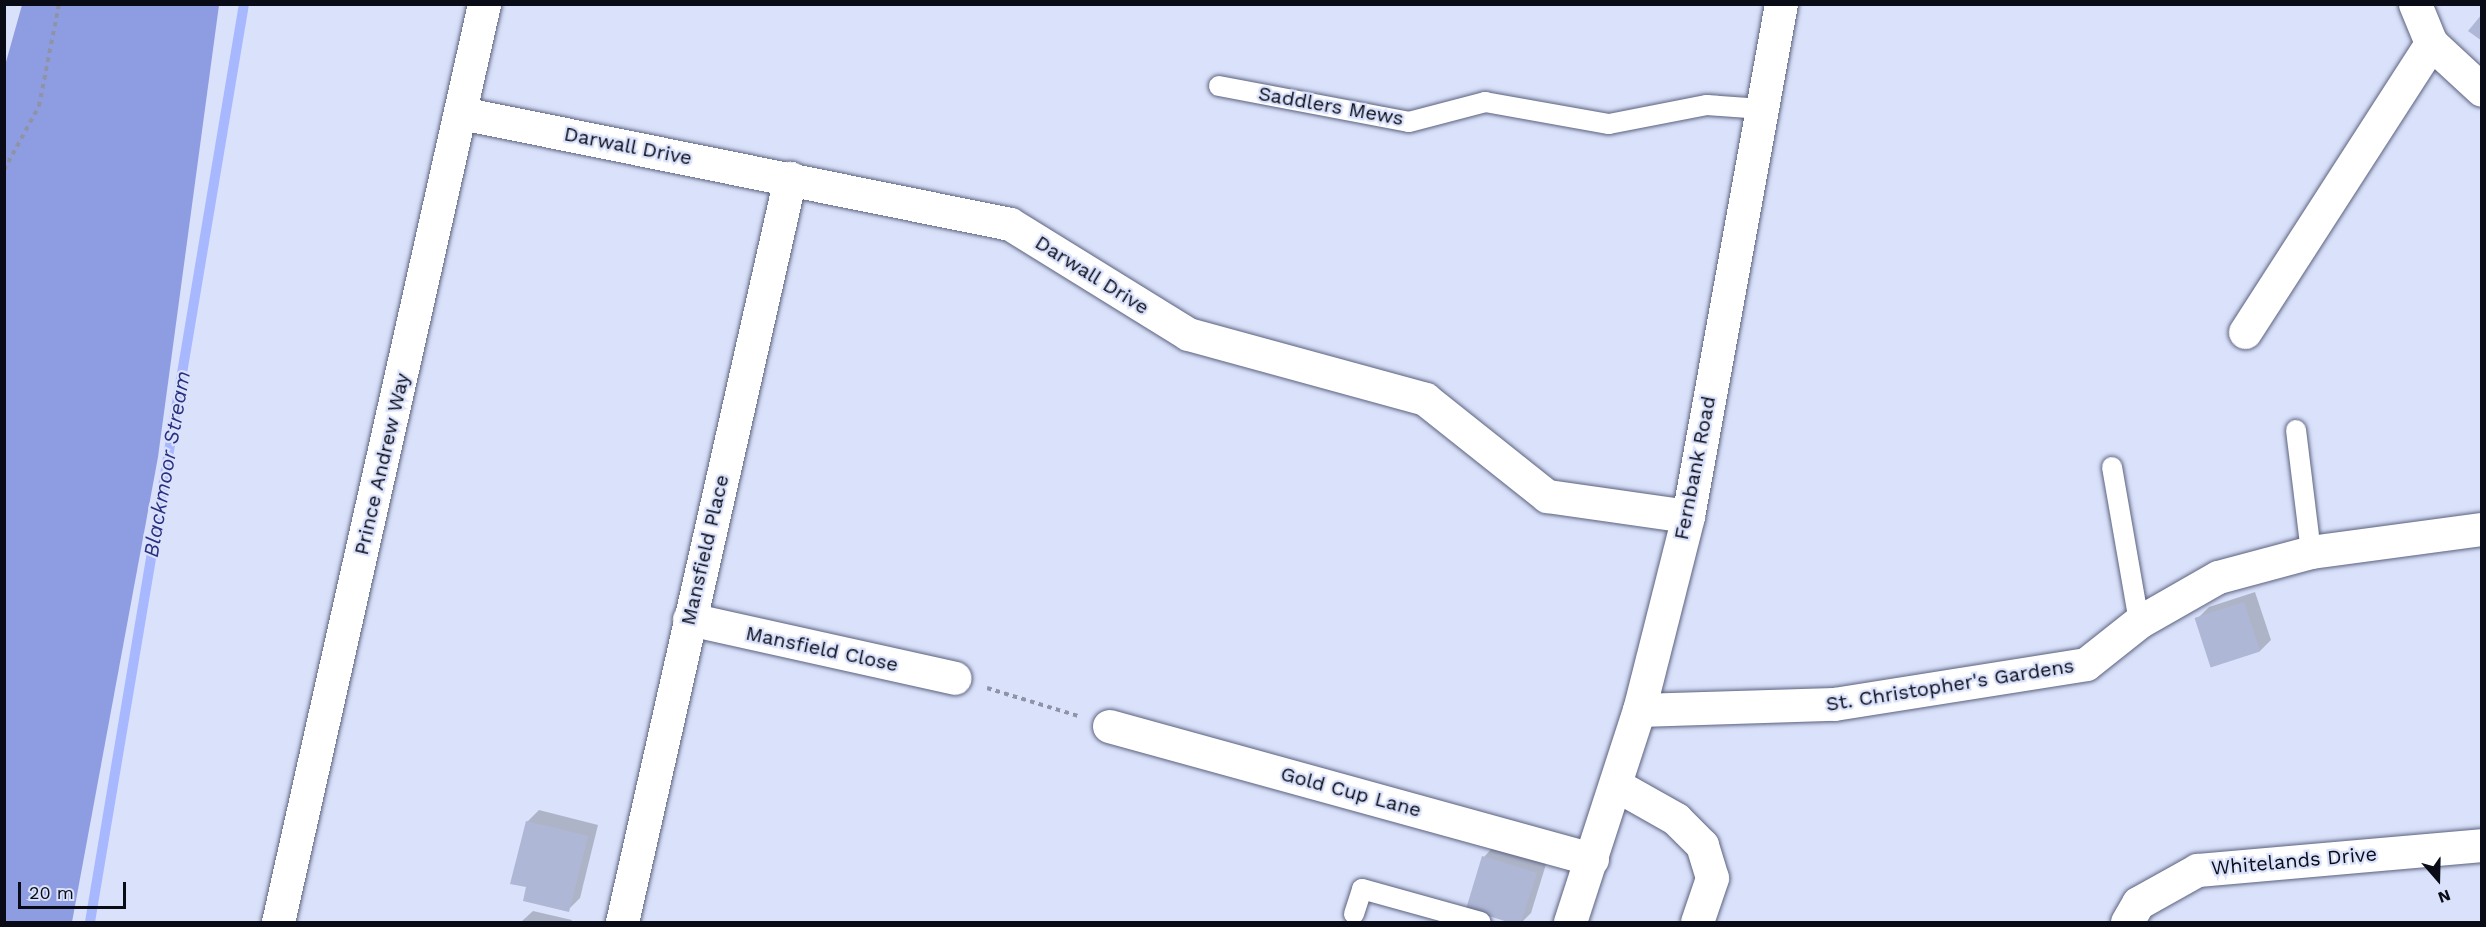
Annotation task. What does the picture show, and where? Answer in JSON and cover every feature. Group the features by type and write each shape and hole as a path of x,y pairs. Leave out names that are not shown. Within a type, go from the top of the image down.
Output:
{"street":[{"name":"Prince Andrew Way","path":"278,922 484,4"},
{"name":"Fernbank Road","path":"1570,922 1639,710 1688,516 1781,4"},
{"path":"2417,6 2431,43 2481,90"},
{"path":"2245,332 2431,43"},
{"name":"Darwall Drive","path":"461,113 1010,224 1188,334 1425,399 1547,496 1688,516"},
{"name":"Mansfield Place","path":"622,922 790,178"},
{"name":"St. Christopher's Gardens","path":"1639,710 1834,704 2086,664 2139,622 2218,577 2311,552 2481,529"},
{"name":"Mansfield Close","path":"689,619 955,678"},
{"name":"Gold Cup Lane","path":"1109,726 1592,859"},
{"path":"1616,785 1676,819 1702,844 1712,878 1697,922"},
{"name":"Whitelands Drive","path":"2127,922 2138,903 2197,870 2481,845"}],"lane":[{"name":"Saddlers Mews","path":"1219,86 1409,122 1485,102 1609,124 1707,105 1762,109"},
{"path":"2296,430 2311,552"},
{"path":"2112,467 2139,622"},
{"path":"1354,914 1362,889 1481,922"}],"path":[{"path":"4,170 39,106 59,4"},
{"path":"955,678 1109,726"}],"shaded area":[{"path":"22,5 219,5 158,457 72,922 5,922 4,69"}],"building":[{"path":"2482,14 2482,41 2468,31"},
{"path":"2244,602 2260,651 2211,668 2195,618"},
{"path":"526,821 588,836 569,912 523,901 526,887 510,884"},
{"path":"1482,856 1537,873 1521,922 1508,922 1466,909"}],"waterway":[{"name":"Blackmoor Stream","path":"90,922 244,4"}]}
